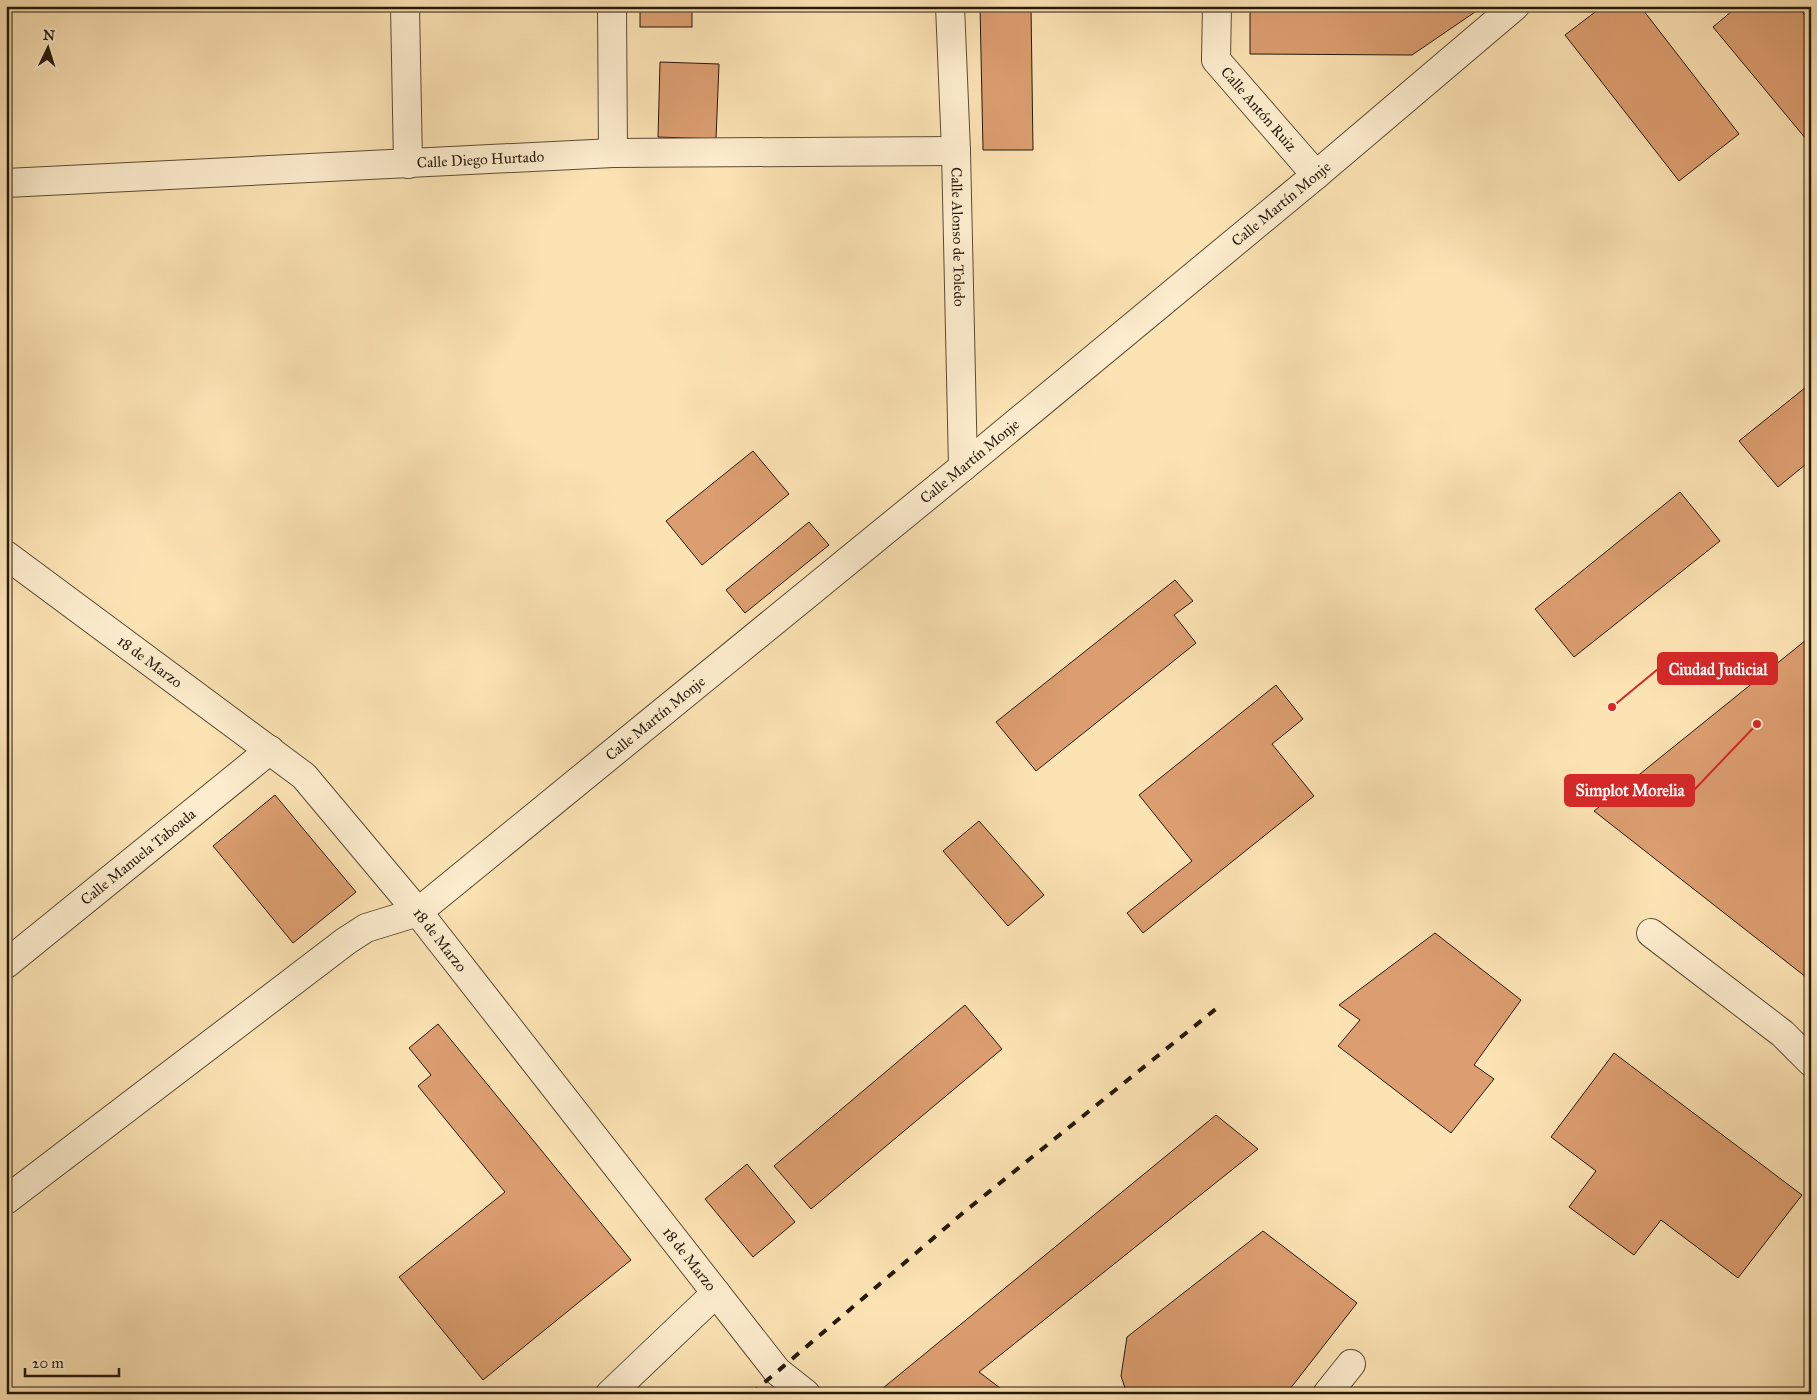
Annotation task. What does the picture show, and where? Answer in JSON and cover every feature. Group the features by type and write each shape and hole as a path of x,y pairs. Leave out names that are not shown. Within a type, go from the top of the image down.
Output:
{"street":[{"path":"405,6 408,164"},
{"path":"612,6 613,153"},
{"name":"Calle Alonso de Toledo","path":"950,6 956,151 963,467"},
{"name":"Calle Antón Ruiz","path":"1217,6 1216,60 1316,175"},
{"name":"Calle Martín Monje","path":"418,912 963,467 1316,175 1489,17 1515,6"},
{"name":"Calle Diego Hurtado","path":"6,183 613,153 956,151"},
{"name":"18 de Marzo","path":"6,555 304,776 418,912 777,1372 806,1394"},
{"name":"Calle Manuela Taboada","path":"6,964 270,750"},
{"path":"6,1200 346,941 366,928 418,912"},
{"path":"1651,933 1783,1034 1811,1062"},
{"path":"610,1394 716,1293"},
{"path":"1328,1394 1351,1364"}],"building":[{"path":"640,6 692,6 692,27 640,27"},
{"path":"980,6 1031,6 1033,150 983,150"},
{"path":"1250,6 1478,6 1478,10 1412,55 1250,54"},
{"path":"1603,6 1640,6 1739,134 1679,181 1565,35"},
{"path":"1738,6 1797,6 1811,22 1811,145 1713,27"},
{"path":"660,62 719,64 716,139 658,137"},
{"path":"1811,383 1811,460 1778,487 1739,441"},
{"path":"753,451 789,494 702,565 666,521"},
{"path":"1680,492 1720,541 1574,657 1535,609"},
{"path":"809,522 829,545 745,613 726,590"},
{"path":"1175,580 1193,601 1174,615 1196,643 1036,771 996,722"},
{"path":"1811,636 1811,981 1594,811"},
{"path":"1276,685 1303,719 1272,744 1314,796 1143,933 1127,913 1192,861 1139,795"},
{"path":"275,795 356,892 293,943 213,846"},
{"path":"979,821 1044,895 1008,926 943,851"},
{"path":"1435,933 1521,1000 1474,1065 1494,1079 1451,1133 1338,1046 1360,1020 1339,1005"},
{"path":"965,1005 1002,1049 811,1209 774,1166"},
{"path":"438,1024 631,1260 483,1380 399,1277 505,1192 418,1086 431,1075 409,1048"},
{"path":"1614,1053 1802,1195 1738,1278 1661,1220 1634,1255 1569,1207 1596,1171 1551,1137"},
{"path":"1216,1115 1258,1149 979,1372 1008,1394 877,1393"},
{"path":"747,1164 795,1222 753,1257 705,1199"},
{"path":"1263,1231 1357,1303 1286,1394 1127,1394 1121,1376 1127,1337"}],"railway":[{"path":"751,1394 964,1212 1222,1004"}],"place":[{"name":"Ciudad Judicial","path":"1612,707"},
{"name":"Simplot Morelia","path":"1757,724"}]}
